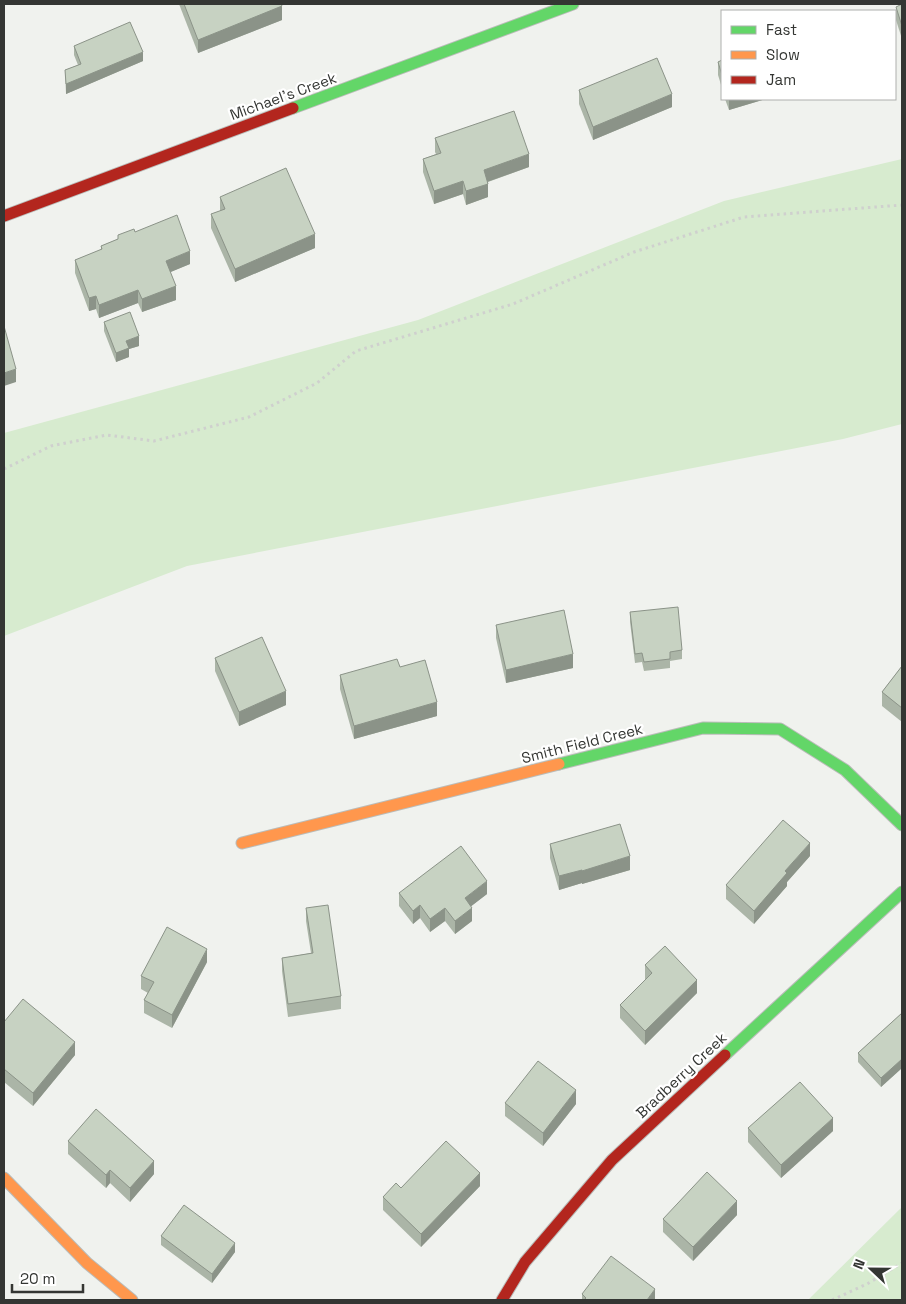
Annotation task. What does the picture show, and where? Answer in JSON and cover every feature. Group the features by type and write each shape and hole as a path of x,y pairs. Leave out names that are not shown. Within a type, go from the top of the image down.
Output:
{"street":[{"name":"Michael's Creek","path":"4,216 573,4"},
{"name":"Smith Field Creek","path":"242,843 703,728 780,729 845,770 902,825"},
{"name":"Bradberry Creek","path":"502,1300 525,1262 612,1160 902,892"},
{"path":"4,1178 87,1263 132,1300"}],"path":[{"path":"4,469 51,446 107,435 154,441 249,417 317,383 356,351 513,304 634,252 744,216 902,205"},
{"path":"832,1300 867,1284 902,1263"}],"green space":[{"path":"902,159 902,424 843,439 187,566 4,636 4,433 418,320 724,201"},
{"path":"902,1207 902,1300 808,1300"}],"building":[{"path":"184,4 281,4 282,6 198,40"},
{"path":"902,4 902,26 896,7"},
{"path":"130,22 143,52 66,84 65,70 81,64 74,46"},
{"path":"657,58 672,94 593,127 579,90"},
{"path":"721,60 721,72 718,62"},
{"path":"514,111 529,154 484,170 488,184 466,191 463,181 434,191 423,159 441,153 435,138"},
{"path":"286,168 315,234 235,269 211,214 225,209 220,197"},
{"path":"177,215 190,251 166,261 176,286 142,299 138,290 99,305 96,296 89,298 75,260 102,249 101,246 118,239 118,235 134,229 135,232"},
{"path":"130,312 139,336 126,341 129,348 116,353 104,322"},
{"path":"4,326 16,369 4,373"},
{"path":"678,607 682,650 670,652 670,659 644,662 642,653 635,654 630,612"},
{"path":"564,610 573,654 506,670 496,625"},
{"path":"262,637 286,691 239,712 215,658"},
{"path":"397,659 400,667 425,660 437,702 354,726 340,675"},
{"path":"902,666 902,708 882,692"},
{"path":"783,820 810,843 754,911 726,885"},
{"path":"620,824 630,856 559,876 550,844"},
{"path":"461,846 487,881 465,898 472,908 455,921 445,908 430,919 420,905 413,911 399,893"},
{"path":"328,905 341,996 288,1004 282,958 313,953 306,908"},
{"path":"167,927 207,949 172,1015 144,1000 154,982 141,976"},
{"path":"665,946 697,980 645,1031 620,1005 652,973 645,965"},
{"path":"23,999 75,1042 33,1093 4,1069 4,1022"},
{"path":"902,1013 902,1059 881,1078 858,1053"},
{"path":"538,1061 576,1090 543,1133 505,1103"},
{"path":"800,1082 833,1118 781,1165 748,1128"},
{"path":"96,1109 154,1161 130,1188 110,1170 106,1175 68,1141"},
{"path":"446,1141 480,1173 421,1234 383,1197 396,1183 401,1188"},
{"path":"707,1172 737,1201 693,1247 663,1219"},
{"path":"184,1205 235,1243 212,1274 161,1236"},
{"path":"611,1256 655,1289 647,1300 584,1300 586,1298 582,1294"}],"traffic: fast":[{"path":"293,108 573,4"},
{"path":"559,764 703,728 780,729 845,770 902,825"},
{"path":"725,1055 902,892"}],"traffic: slow":[{"path":"242,843 559,764"},
{"path":"4,1178 87,1263 132,1300"}],"traffic: jam":[{"path":"4,216 293,108"},
{"path":"502,1300 525,1262 612,1160 725,1055"}]}
